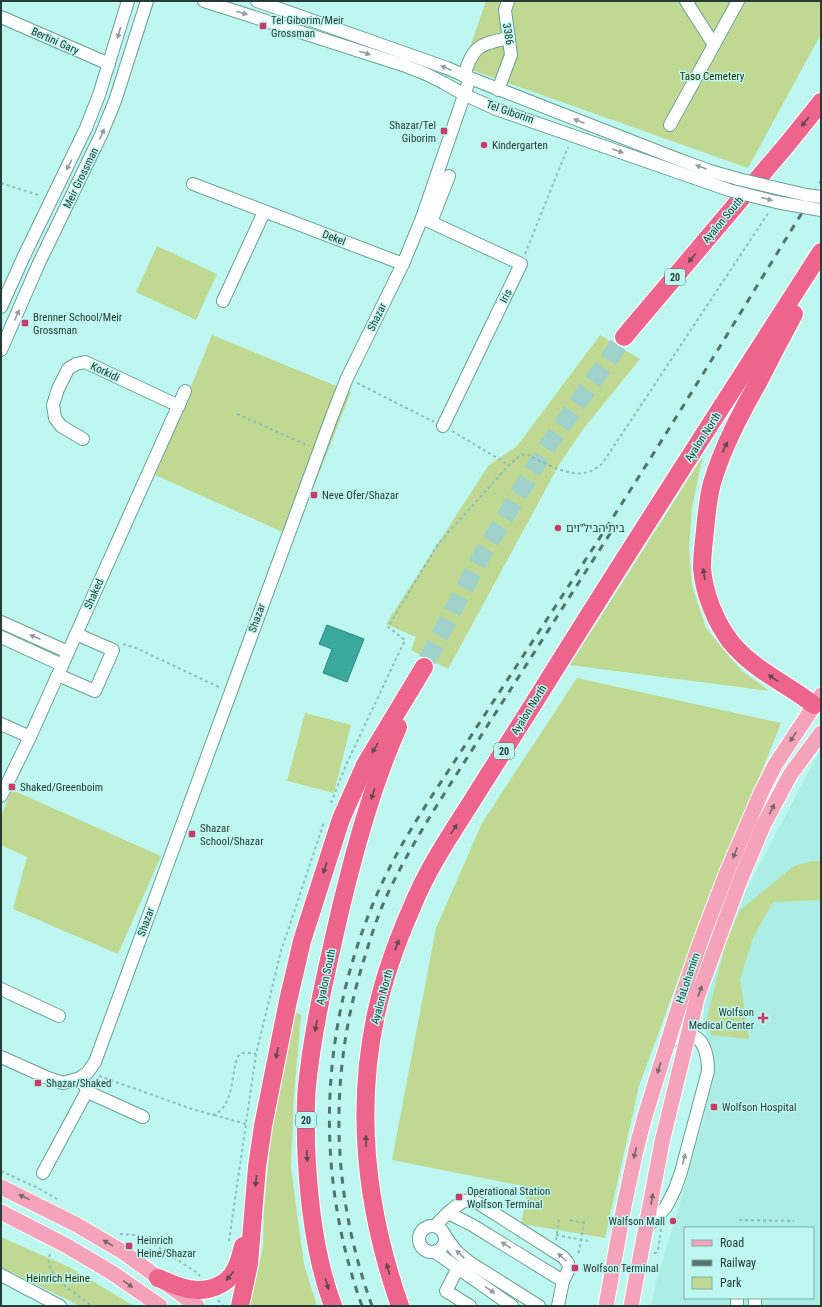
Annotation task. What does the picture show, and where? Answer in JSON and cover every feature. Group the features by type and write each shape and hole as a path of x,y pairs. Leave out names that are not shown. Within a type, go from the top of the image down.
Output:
{"highway":[{"name":"Ayalon South","path":"624,338 821,102"},
{"name":"Ayalon North","path":"400,1306 391,1281 376,1222 366,1149 366,1105 367,1075 377,1012 390,965 412,906 445,844 575,636 821,252"},
{"path":"819,702 770,677 747,658 731,641 721,627 714,612 707,592 702,568 705,523 712,485 722,454 737,420 821,262"},
{"name":"Ayalon South","path":"253,1208 263,1126 288,1001 302,941 320,883 341,819 365,765 426,664 392,740 358,843 335,933 312,1052 307,1094 307,1170 319,1256 334,1306"},
{"path":"158,1278 195,1290 210,1289 220,1286 233,1274 242,1251 253,1208"},
{"path":"240,1306 250,1256 253,1208"}],"main road":[{"name":"HaLohamim","path":"606,1306 636,1150 666,1047 700,942 747,824 776,764 819,702"},
{"name":"HaLohamim","path":"633,1302 662,1142 697,998 739,883 764,826 790,776 821,733"},
{"path":"1,1187 77,1225 123,1252 197,1306"},
{"path":"1,1212 67,1246 114,1274 160,1306"},
{"path":"596,1306 611,1278"}],"street":[{"name":"Meir Grossman","path":"1,307 86,128 99,95 128,1"},
{"name":"Meir Grossman","path":"1,350 39,263 101,135 115,101 147,1"},
{"name":"Tel Giborim","path":"204,1 403,65 496,108 574,134 690,177 729,190 776,202 821,210"},
{"name":"3386","path":"498,90 511,55 505,10 508,1"},
{"path":"686,1 714,45"},
{"path":"670,125 738,1"},
{"name":"Tel Giborim","path":"261,2 447,68 498,90 698,167 738,179 821,198"},
{"name":"Bertini Gary","path":"1,17 109,64"},
{"name":"Shazar","path":"84,1075 95,1062 230,692 347,378 426,220 474,51 487,42 509,38"},
{"path":"449,176 426,220 521,264"},
{"name":"Dekel","path":"193,184 403,264"},
{"path":"223,301 264,212"},
{"name":"Iris","path":"442,426 521,264"},
{"name":"Korkidi","path":"83,439 61,426 56,418 53,405 58,389 68,369 76,364 85,362 179,406"},
{"name":"Shaked","path":"1,796 30,737 186,391"},
{"path":"1,622 68,652"},
{"path":"1,637 95,691 113,650 76,634"},
{"path":"1,724 30,737"},
{"path":"1,989 59,1016"},
{"path":"646,1228 666,1207 675,1189 708,1071 708,1062 703,1044 697,1038 687,1035 673,1039 666,1047"},
{"path":"1,1057 48,1078 64,1083 84,1075 87,1091 43,1173"},
{"path":"87,1091 144,1117"},
{"path":"435,1226 448,1213 468,1200 478,1203 554,1251 563,1257 568,1263 568,1269 563,1281 558,1306"},
{"path":"448,1213 472,1225 563,1281"},
{"path":"512,1306 435,1252 426,1251 419,1240 425,1228 435,1226 442,1230 456,1250 469,1262 539,1306"},
{"path":"435,1252 442,1248 445,1236"},
{"path":"458,1268 446,1291 470,1306"},
{"path":"1,1275 60,1306"}],"path":[{"path":"521,264 574,134"},
{"path":"1,183 36,195 46,196 51,200"},
{"path":"526,454 563,471 576,473 591,471 602,464 768,213"},
{"path":"347,378 459,434 509,465"},
{"path":"237,414 319,451"},
{"path":"122,644 136,648 230,692"},
{"path":"213,1115 217,1114 225,1105 230,1093 236,1060 240,1054 256,1054"},
{"path":"84,1075 192,1109 246,1124"},
{"path":"554,1251 560,1218"},
{"path":"570,1220 584,1223 579,1250"},
{"path":"739,1220 794,1220"},
{"path":"653,1253 656,1253 658,1250 662,1230"},
{"path":"129,1235 144,1238 196,1272 210,1289"},
{"path":"556,1235 588,1240"},
{"path":"50,1254 49,1265 54,1274 62,1283 92,1306"}],"shaded area":[{"path":"327,625 364,639 347,682 323,673 332,649 319,644"},
{"name":"Wolfson Medical Center","path":"821,748 821,1306 651,1306 658,1275 703,1121 714,1070 711,1048 704,1030 704,1006 723,939 747,889"}],"green space":[{"name":"Taso Cemetery","path":"486,1 821,1 821,34 748,168 463,67"},
{"path":"157,246 217,274 196,320 136,292"},
{"path":"212,335 351,392 294,537 155,475"},
{"path":"600,335 640,359 584,428 560,463 448,669 411,650 416,637 386,624 488,466 517,446"},
{"path":"703,456 692,507 689,549 692,586 706,628 741,670 769,691 570,665"},
{"path":"577,678 781,723 675,988 639,1086 605,1238 521,1224 528,1187 392,1160 436,928 482,823"},
{"path":"305,713 351,725 334,793 287,781"},
{"path":"12,790 161,856 118,954 13,909 27,857 1,845 1,816"},
{"path":"813,861 821,861 821,900 773,902 753,938 740,979 749,1039 711,1035 707,1019 725,945 740,910 794,866"},
{"path":"295,1012 301,1015 294,1096 291,1167 304,1264 317,1306 250,1306 263,1247 264,1211 272,1121 284,1057"},
{"name":"Heinrich Heine","path":"1,1237 69,1267 134,1306 80,1306 1,1267"}],"tunnel":[{"path":"427,660 482,555 549,444 624,337"}],"railway":[{"path":"362,1306 346,1254 336,1202 330,1150 330,1097 335,1045 344,993 359,942 378,892 396,855 417,820 646,466 821,182"},
{"path":"372,1306 358,1262 348,1218 342,1174 339,1130 340,1086 345,1041 354,997 368,945 388,893 410,851 446,791 613,529"}],"place":[{"name":"Tel Giborim/Meir Grossman","path":"263,26"},
{"name":"Shazar/Tel Giborim","path":"444,131"},
{"name":"Kindergarten","path":"484,145"},
{"name":"Brenner School/Meir Grossman","path":"25,323"},
{"name":"Neve Ofer/Shazar","path":"314,495"},
{"name":"בית הביל\"וים","path":"558,528"},
{"name":"Shaked/Greenboim","path":"12,787"},
{"name":"Shazar School/Shazar","path":"192,834"},
{"name":"Wolfson Medical Center","path":"763,1018"},
{"name":"Shazar/Shaked","path":"38,1083"},
{"name":"Wolfson Hospital","path":"714,1107"},
{"name":"Operational Station Wolfson Terminal","path":"459,1197"},
{"name":"Walfson Mall","path":"673,1221"},
{"name":"Heinrich Heine/Shazar","path":"129,1246"},
{"name":"Wolfson Terminal","path":"575,1268"}]}
